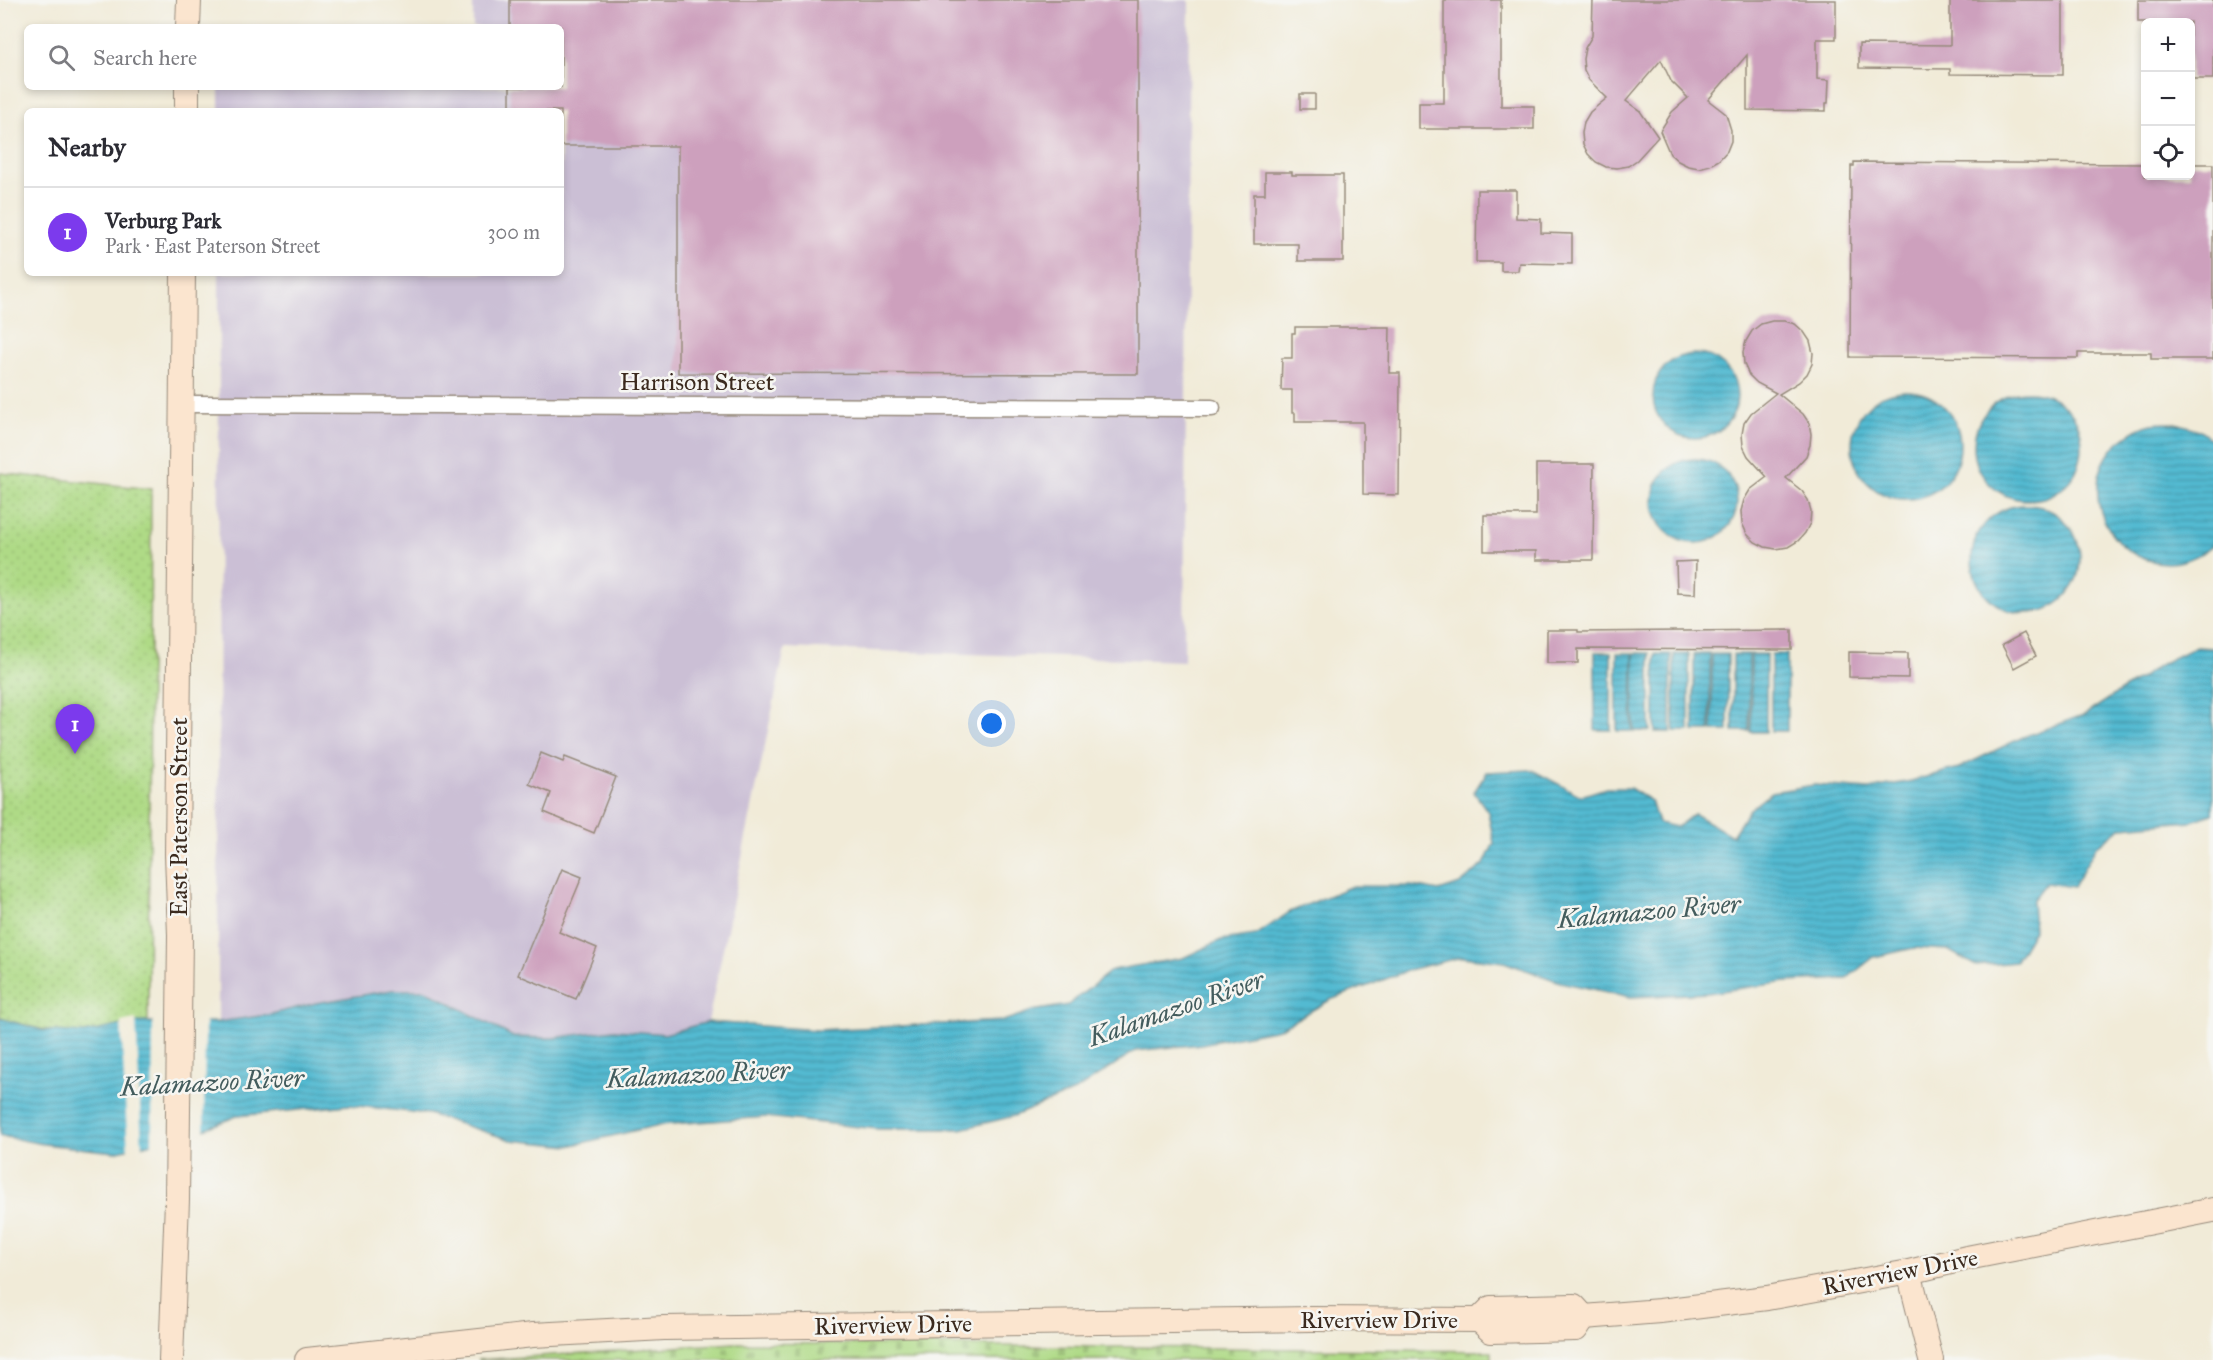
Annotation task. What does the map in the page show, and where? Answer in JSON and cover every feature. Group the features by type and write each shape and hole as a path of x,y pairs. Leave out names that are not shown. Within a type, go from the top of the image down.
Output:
{"street":[{"path":"188,24 189,0"},
{"path":"187,90 187,108"},
{"name":"East Paterson Street","path":"171,1360 177,1200 180,935 177,855 183,276"},
{"name":"Harrison Street","path":"181,404 1212,408"},
{"name":"Riverview Drive","path":"308,1360 533,1335 664,1328 1311,1319 1479,1320 1491,1308 1574,1306 1584,1317 1660,1311 1767,1298 1909,1272 1988,1254 2213,1210"},
{"path":"1909,1272 1931,1360"}],"shaded area":[{"path":"473,0 1189,0 1184,661 785,648 708,1022 665,1034 614,1030 552,1038 513,1037 426,990 316,1003 268,1015 218,1022 219,276 564,276 564,108 219,108 219,90 564,90 564,24 473,24"}],"green space":[{"path":"0,473 151,489 148,1022 72,1033 41,1029 0,1018"},
{"path":"734,1343 1492,1351 1492,1360 478,1360"}],"water":[{"path":"1695,354 1711,357 1725,366 1734,380 1737,396 1734,412 1725,426 1711,435 1695,438 1679,435 1665,426 1656,412 1653,396 1656,380 1665,366 1679,357"},
{"path":"1906,391 1927,395 1944,407 1956,424 1960,445 1956,466 1944,483 1927,495 1906,499 1885,495 1868,483 1856,466 1852,445 1856,424 1868,407 1885,395"},
{"path":"2028,392 2049,396 2066,408 2078,425 2082,446 2078,467 2066,484 2049,496 2028,500 2007,496 1990,484 1978,467 1974,446 1978,425 1990,408 2007,396"},
{"path":"2176,423 2199,430 2213,441 2213,545 2198,555 2172,563 2148,560 2127,549 2111,532 2100,510 2098,487 2104,463 2120,441 2148,425"},
{"path":"1695,459 1711,462 1725,471 1734,485 1737,501 1734,517 1725,531 1711,540 1695,543 1679,540 1665,531 1656,517 1653,501 1656,485 1665,471 1679,462"},
{"path":"2026,505 2047,509 2064,521 2076,538 2080,559 2076,580 2064,597 2047,609 2026,613 2005,609 1988,597 1976,580 1972,559 1976,538 1988,521 2005,509"},
{"name":"Kalamazoo River","path":"2195,647 2213,648 2213,814 2191,821 2122,827 2096,847 2073,887 2046,883 2032,901 2034,930 2015,962 1976,966 1948,950 1914,948 1874,957 1846,979 1786,982 1707,993 1631,997 1560,982 1504,962 1462,957 1412,969 1330,1000 1279,1029 1201,1044 1135,1051 1077,1090 1014,1116 961,1129 878,1129 766,1117 659,1125 569,1146 511,1140 428,1114 349,1105 237,1116 192,1134 114,1152 43,1144 0,1136 0,1018 42,1030 84,1033 137,1022 218,1022 268,1015 316,1003 392,990 426,990 513,1037 552,1038 614,1030 665,1034 708,1022 817,1030 1003,1021 1032,1011 1068,1005 1112,970 1183,958 1221,940 1256,935 1290,912 1352,886 1412,886 1439,891 1460,884 1484,864 1494,843 1488,812 1474,792 1487,772 1532,770 1581,796 1606,788 1630,788 1651,801 1658,823 1677,827 1694,814 1732,836 1749,810 1772,792 1814,785 1869,789 1959,768 2023,737 2086,714 2163,663"},
{"path":"1595,652 1611,652 1611,730 1595,730"},
{"path":"1617,653 1633,653 1632,731 1617,731"},
{"path":"1634,653 1650,653 1650,731 1634,731"},
{"path":"1655,654 1671,654 1671,732 1655,732"},
{"path":"1674,654 1689,654 1689,731 1674,731"},
{"path":"1694,654 1710,654 1710,731 1694,731"},
{"path":"1712,654 1728,654 1728,731 1712,731"},
{"path":"1733,654 1749,654 1749,731 1733,731"},
{"path":"1751,654 1766,654 1766,732 1751,732"},
{"path":"1771,654 1787,654 1787,731 1771,731"}],"pier":[{"path":"136,1019 142,1149 128,1152 121,1022"},
{"path":"153,1019 205,1019 204,1132 152,1146"}],"building":[{"path":"510,0 1138,0 1138,374 678,373 678,146 564,146 564,108 510,108 510,90 564,90 564,24 510,24"},
{"path":"1444,0 1501,0 1501,106 1534,106 1534,129 1419,129 1419,103 1444,103"},
{"path":"1593,0 1836,0 1836,39 1817,39 1817,79 1829,80 1826,111 1747,110 1747,55 1708,100 1726,114 1731,130 1731,141 1727,151 1719,160 1710,165 1699,168 1688,166 1670,154 1660,131 1672,112 1688,98 1671,81 1661,60 1626,101 1640,111 1658,137 1637,160 1628,166 1606,167 1596,162 1588,154 1583,144 1582,133 1584,122 1590,112 1607,98 1589,80 1584,70 1585,48 1592,36"},
{"path":"1950,0 2063,0 2063,75 1950,74 1950,69 1859,68 1859,44 1950,45"},
{"path":"2138,0 2213,0 2213,79 2195,79 2195,18 2141,18 2141,22 2138,22"},
{"path":"1300,94 1315,94 1315,109 1300,109"},
{"path":"1854,162 2141,164 2141,180 2195,180 2195,164 2213,164 2213,359 2151,359 2151,353 2078,353 2078,358 1850,357 1851,166 1854,166"},
{"path":"1265,172 1292,172 1292,175 1343,175 1343,261 1298,261 1298,244 1254,244 1254,194 1265,194"},
{"path":"1477,190 1516,190 1516,218 1541,219 1541,233 1572,234 1572,264 1519,263 1518,271 1501,271 1501,262 1476,262"},
{"path":"1772,321 1795,324 1810,341 1813,353 1812,364 1807,374 1799,382 1779,394 1803,414 1809,423 1810,445 1806,456 1786,478 1802,491 1808,500 1811,511 1810,523 1798,541 1788,547 1776,549 1755,542 1747,534 1742,523 1741,511 1750,490 1767,477 1748,456 1743,446 1744,423 1751,413 1776,393 1757,383 1749,375 1744,364 1743,352 1752,331 1761,324"},
{"path":"1295,327 1390,327 1389,373 1400,373 1399,495 1363,494 1363,422 1295,422 1295,413 1292,413 1292,390 1281,390 1282,358 1292,358 1292,333 1295,333"},
{"path":"1536,464 1594,464 1593,560 1536,560 1536,551 1484,551 1484,515 1536,515"},
{"path":"1696,561 1695,594 1677,593 1676,562"},
{"path":"1547,630 1578,630 1578,632 1792,630 1792,650 1578,649 1578,663 1547,663"},
{"path":"2024,633 2036,656 2014,668 2002,645"},
{"path":"1849,652 1908,653 1908,678 1849,677"},
{"path":"541,753 563,762 565,757 616,777 594,833 544,812 551,793 529,784"},
{"path":"562,869 582,877 559,932 597,948 576,999 518,975"}],"place":[{"name":"Verburg Park","path":"75,754"}]}
